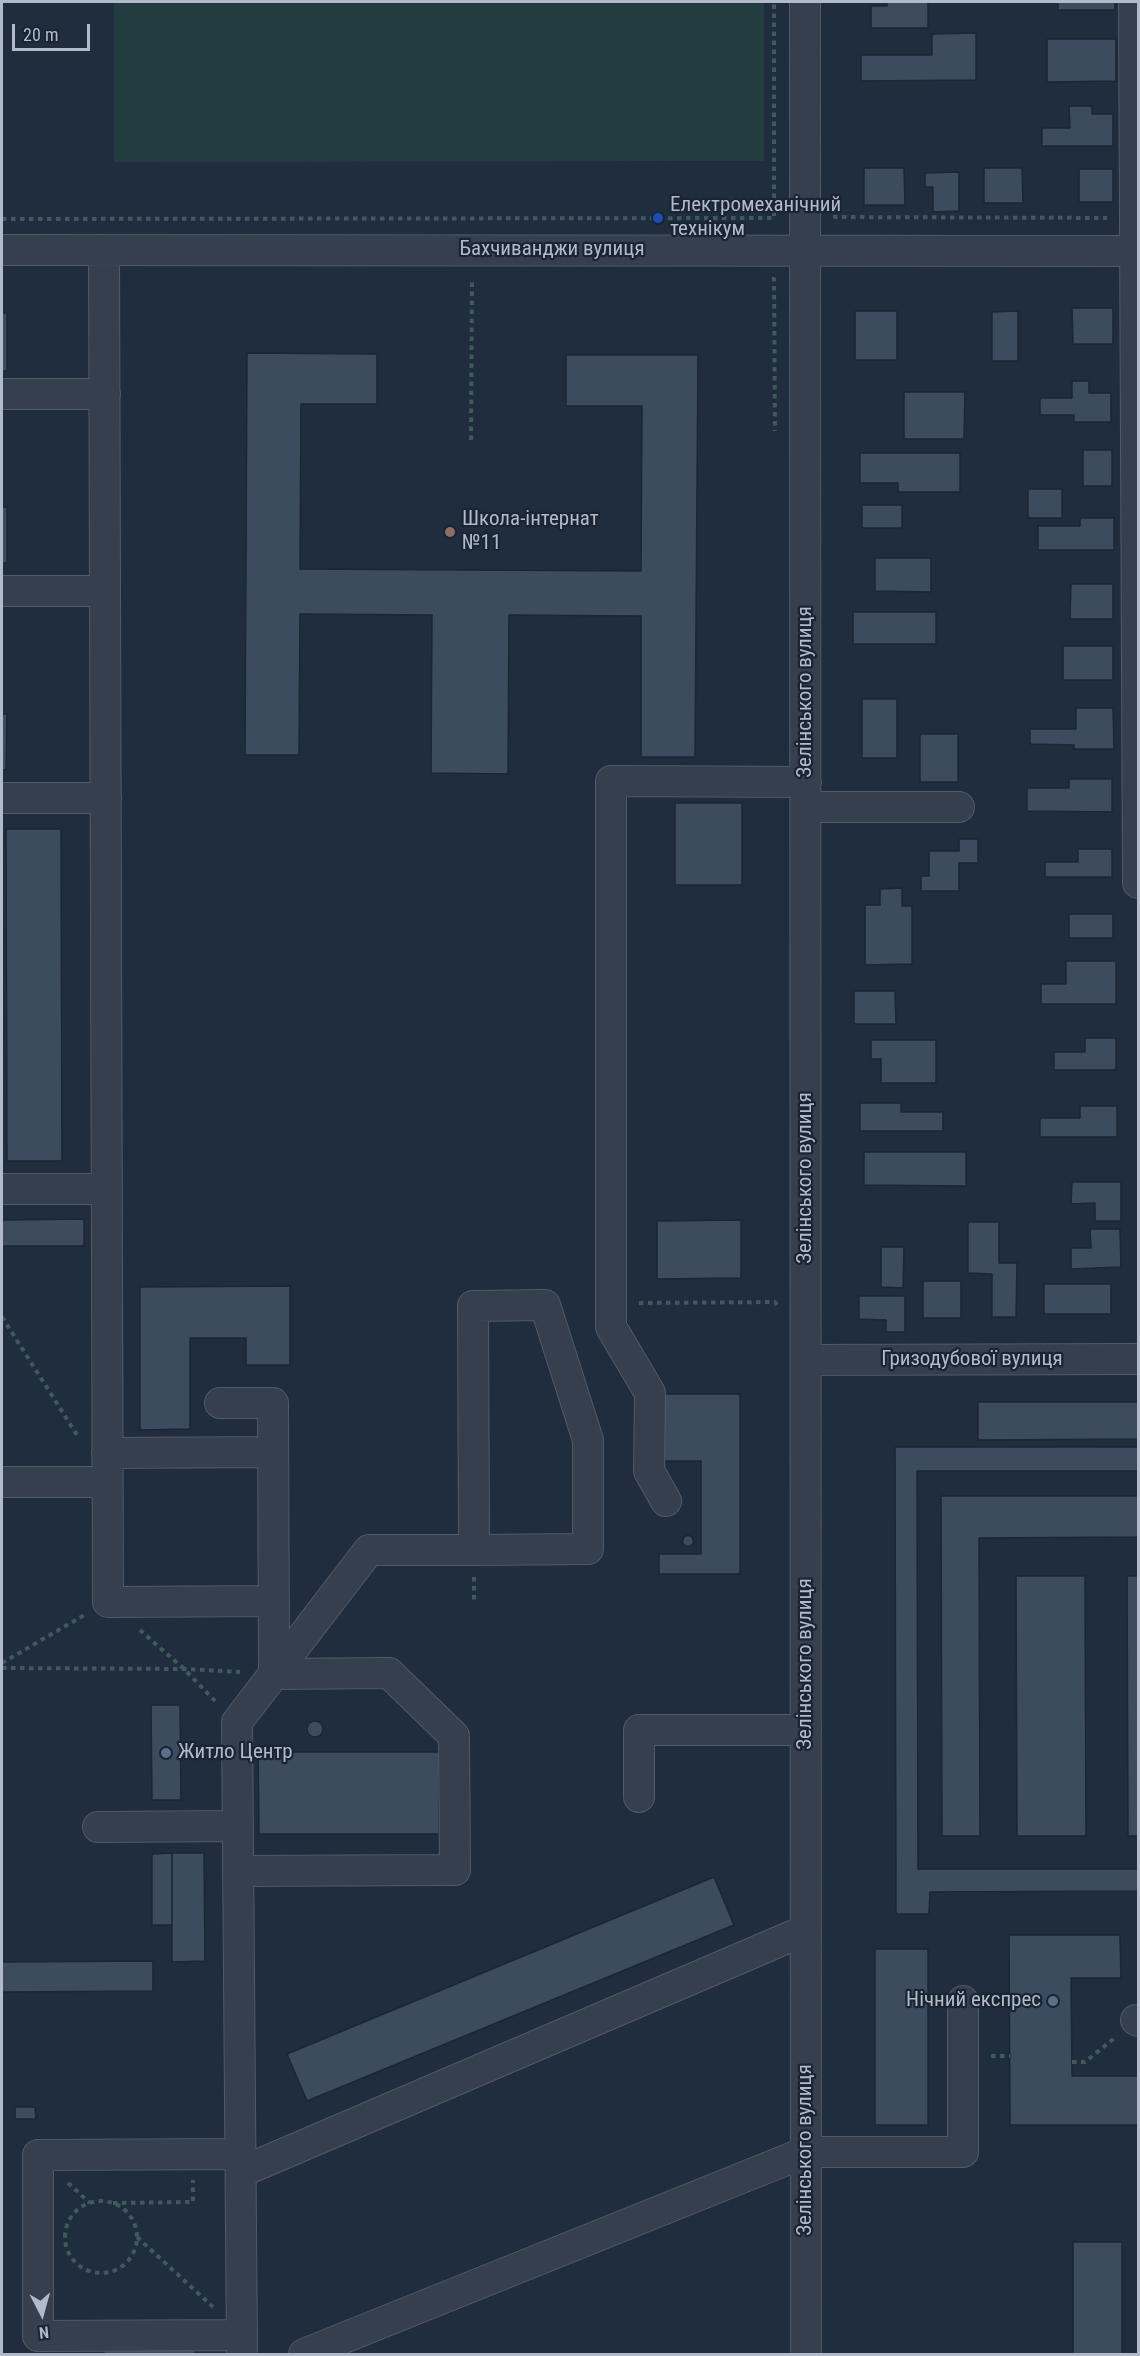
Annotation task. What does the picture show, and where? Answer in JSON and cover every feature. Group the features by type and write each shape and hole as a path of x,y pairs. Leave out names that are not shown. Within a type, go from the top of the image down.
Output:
{"street":[{"name":"Зелінського вулиця","path":"800,2352 806,2152 805,2"},
{"path":"1134,2 1137,251 1138,883"},
{"name":"Бахчиванджи вулиця","path":"2,250 1137,251"},
{"path":"104,250 107,1189 95,1448 107,1482 108,1602 274,1601"},
{"path":"2,394 105,394"},
{"path":"2,591 105,591"},
{"path":"666,1501 650,1471 650,1393 611,1327 611,781 959,807"},
{"path":"2,798 106,798"},
{"path":"2,1189 107,1189"},
{"path":"474,1561 473,1306 545,1305 588,1440 588,1549 474,1561 369,1550 237,1722 241,2163 242,2345 38,2336 38,2155 241,2163 806,1930"},
{"name":"Гризодубової вулиця","path":"806,1360 1138,1359"},
{"path":"220,1403 273,1403 274,1674"},
{"path":"95,1448 273,1452"},
{"path":"2,1482 107,1482"},
{"path":"238,1871 455,1870 454,1736 389,1673 274,1674"},
{"path":"639,1797 639,1730 806,1730"},
{"path":"98,1827 238,1826"},
{"path":"304,2355 806,2152 963,2152 963,2001"}],"path":[{"path":"2,219 774,218 774,2"},
{"path":"835,218 1135,218"},
{"path":"471,440 472,279"},
{"path":"611,1303 776,1302"},
{"path":"2,1317 95,1448"},
{"path":"474,1561 474,1600"},
{"path":"2,1663 108,1602 184,1669 237,1722"},
{"path":"2,1668 184,1669 274,1674"},
{"path":"1072,2062 1085,2062 1137,2021"},
{"path":"112,2203 122,2208 135,2225 137,2236 135,2248 122,2266 112,2271 90,2271 80,2266 72,2258 65,2237 72,2216 80,2208 101,2201 112,2203 193,2202"},
{"path":"137,2236 242,2345"}],"green space":[{"path":"114,2 764,2 764,161 114,162"}],"building":[{"path":"887,2 928,2 928,28 871,28 871,6 887,6"},
{"path":"1058,2 1115,2 1115,10 1058,10"},
{"path":"976,33 976,80 861,81 861,55 932,55 932,34"},
{"path":"1047,39 1116,39 1116,81 1047,82"},
{"path":"1069,106 1092,106 1092,114 1113,114 1113,146 1042,146 1042,128 1070,128"},
{"path":"864,168 904,168 905,205 864,205"},
{"path":"984,168 1022,168 1023,203 984,203"},
{"path":"1079,169 1113,169 1113,202 1079,202"},
{"path":"959,172 959,211 933,212 933,187 925,187 925,173"},
{"path":"1072,308 1113,308 1113,344 1073,344"},
{"path":"855,311 897,311 897,360 855,360"},
{"path":"1018,311 1018,361 992,361 992,312"},
{"path":"2,313 7,313 7,371 2,371"},
{"path":"247,353 377,354 377,404 301,404 300,569 641,571 642,406 566,406 566,355 698,355 695,757 641,757 641,616 509,615 508,774 431,773 432,615 300,614 299,755 245,755"},
{"path":"1072,381 1089,381 1089,393 1111,393 1111,422 1074,422 1074,415 1040,415 1040,398 1072,398"},
{"path":"904,392 965,392 964,439 904,439"},
{"path":"1083,450 1112,450 1112,486 1083,486"},
{"path":"860,453 960,453 960,492 898,492 898,483 860,483"},
{"path":"1028,489 1062,489 1062,518 1028,518"},
{"path":"862,505 902,505 902,528 862,528"},
{"path":"2,507 7,507 7,563 2,563"},
{"path":"1080,518 1114,518 1114,550 1038,550 1038,526 1080,526"},
{"path":"875,558 931,558 931,592 875,591"},
{"path":"1071,584 1113,584 1113,619 1070,619"},
{"path":"853,612 936,612 936,644 853,644"},
{"path":"1063,646 1113,646 1113,680 1063,680"},
{"path":"862,699 897,699 897,758 862,758"},
{"path":"1076,708 1113,708 1114,749 1074,749 1074,745 1030,744 1030,729 1076,729"},
{"path":"2,714 7,714 6,770 2,770"},
{"path":"920,734 958,734 958,782 920,782"},
{"path":"1069,779 1112,779 1112,812 1027,811 1027,788 1069,788"},
{"path":"675,803 742,803 742,885 675,885"},
{"path":"6,829 61,829 62,1161 7,1161"},
{"path":"959,839 978,839 978,863 959,863 959,891 921,891 921,876 929,876 929,851 959,851"},
{"path":"1078,849 1112,849 1112,877 1045,877 1045,862 1078,862"},
{"path":"902,888 902,906 912,906 912,964 865,965 865,905 880,905 880,889"},
{"path":"1069,914 1113,914 1113,938 1069,938"},
{"path":"1066,961 1116,961 1116,1004 1041,1004 1041,984 1066,984"},
{"path":"854,991 895,991 896,1024 854,1024"},
{"path":"1085,1038 1116,1038 1116,1070 1054,1070 1054,1052 1085,1052"},
{"path":"871,1040 936,1040 936,1083 881,1083 881,1059 871,1059"},
{"path":"860,1103 901,1103 901,1112 943,1112 943,1131 860,1131"},
{"path":"1080,1106 1117,1106 1117,1137 1040,1137 1040,1118 1080,1118"},
{"path":"864,1152 966,1152 966,1186 864,1185"},
{"path":"1072,1182 1121,1182 1121,1221 1095,1221 1095,1203 1071,1204"},
{"path":"84,1219 84,1246 2,1246 2,1220"},
{"path":"741,1220 741,1278 657,1279 657,1221"},
{"path":"968,1222 999,1222 999,1263 1017,1263 1016,1317 992,1317 992,1274 968,1273"},
{"path":"1090,1229 1120,1229 1121,1267 1071,1269 1071,1248 1091,1248"},
{"path":"881,1247 904,1247 903,1288 881,1287"},
{"path":"923,1281 961,1281 961,1318 923,1318"},
{"path":"1044,1284 1111,1284 1111,1314 1044,1314"},
{"path":"290,1286 290,1365 246,1365 246,1338 190,1338 190,1429 140,1430 140,1287"},
{"path":"859,1296 905,1296 905,1332 886,1332 886,1320 859,1319"},
{"path":"659,1394 740,1394 740,1574 659,1574 659,1554 701,1554 701,1461 659,1461"},
{"path":"978,1402 1138,1402 1138,1439 978,1440"},
{"path":"895,1447 1138,1447 1138,1471 917,1471 918,1869 1138,1869 1138,1891 930,1892 929,1914 896,1914"},
{"path":"941,1496 1138,1496 1138,1537 979,1538 980,1836 942,1836"},
{"path":"688,1535 694,1541 688,1547 682,1541"},
{"path":"1016,1576 1085,1576 1086,1836 1017,1836"},
{"path":"1127,1576 1138,1576 1138,1836 1128,1836"},
{"path":"151,1705 180,1705 181,1800 152,1800"},
{"path":"315,1721 321,1723 323,1729 321,1735 315,1737 309,1735 307,1729 309,1723"},
{"path":"258,1752 439,1752 439,1834 259,1834"},
{"path":"172,1853 204,1853 205,1961 172,1962"},
{"path":"172,1853 172,1925 152,1925 152,1854"},
{"path":"714,1877 734,1925 307,2101 287,2054"},
{"path":"1009,1935 1120,1935 1121,1978 1071,1978 1072,2076 1138,2076 1138,2125 1010,2125"},
{"path":"875,1949 928,1949 928,2125 875,2125"},
{"path":"153,1961 153,1991 2,1992 2,1962"},
{"path":"15,2107 35,2107 36,2119 15,2119"},
{"path":"1073,2242 1122,2242 1122,2354 1073,2354"},
{"path":"104,2344 195,2344 195,2354 104,2354"}],"place":[{"name":"Електромеханічний технікум","path":"658,218"},
{"name":"Школа-інтернат №11","path":"450,532"},
{"name":"Житло Центр","path":"166,1753"},
{"name":"Нічний експрес","path":"1053,2001"}]}
